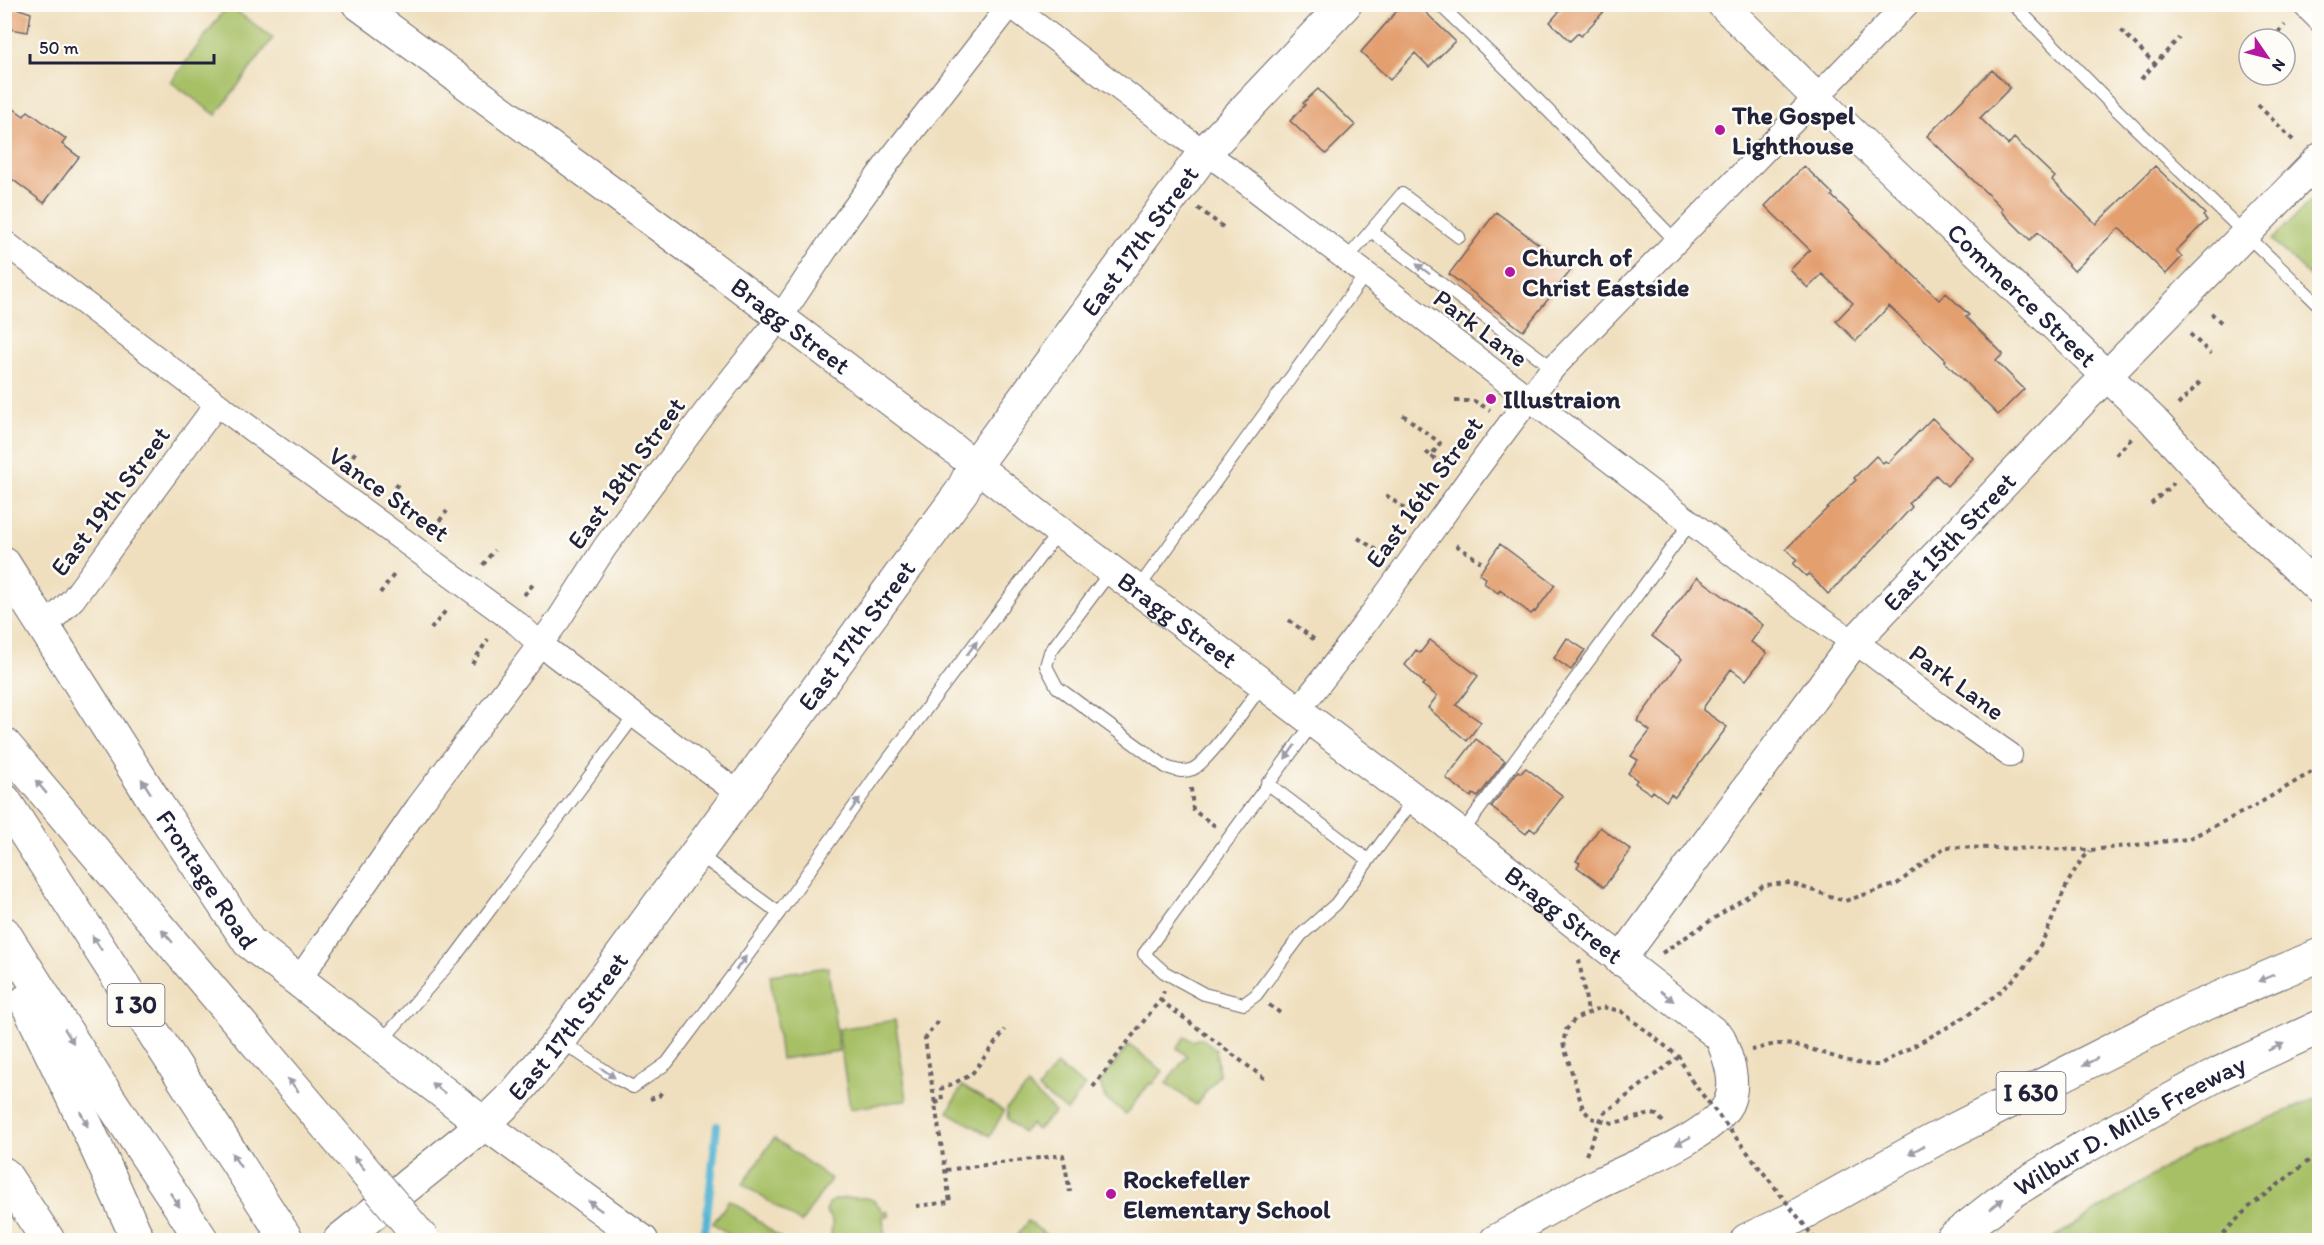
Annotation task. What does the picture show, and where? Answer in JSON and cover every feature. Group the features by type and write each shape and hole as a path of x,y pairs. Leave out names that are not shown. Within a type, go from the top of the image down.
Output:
{"main road":[{"name":"East 17th Street","path":"340,1240 484,1124 515,1094 560,1040 962,490 974,467 1204,153 1345,4"},
{"name":"Frontage Road","path":"4,564 249,942 484,1124"},
{"path":"4,744 423,1240"},
{"name":"I 30","path":"4,800 287,1240"},
{"path":"4,933 202,1240"},
{"path":"4,953 138,1240"},
{"name":"I 630","path":"1747,1240 1790,1220 1932,1141 2191,1010 2319,955"},
{"name":"Wilbur D. Mills Freeway","path":"1951,1240 2012,1192 2083,1148 2220,1073 2319,1027"},
{"path":"4,1174 48,1240"}],"street":[{"name":"Bragg Street","path":"357,4 780,318 1111,571 1306,716 1720,1037 1727,1054 1733,1081 1729,1103 1715,1120 1687,1140 1589,1187 1495,1240"},
{"name":"Commerce Street","path":"1722,4 1816,98 2152,418 2230,505 2319,590"},
{"name":"East 16th Street","path":"1306,716 1353,639 1553,368 1907,4"},
{"path":"2304,4 2319,20"},
{"name":"East 18th Street","path":"297,981 418,807 540,644 605,547 707,410 780,318 842,225 1010,5"},
{"name":"Park Lane","path":"1010,5 1813,614 2010,755"},
{"name":"East 15th Street","path":"1620,961 1854,642 2246,234 2308,151"},
{"name":"Vance Street","path":"4,242 217,404 518,624 540,644 739,794"},
{"name":"East 19th Street","path":"44,628 73,599 217,404"},
{"path":"484,1124 642,1240"}],"lane":[{"path":"1439,4 1525,87 1676,242"},
{"path":"2013,4 2116,110 2319,306"},
{"path":"1346,260 1402,194 1459,237"},
{"path":"1371,231 1553,368"},
{"path":"1137,590 1365,275"},
{"path":"1461,834 1691,522"},
{"path":"560,1040 633,1087 667,1063 779,913 876,776 1059,531"},
{"path":"1111,571 1050,652 1046,666 1057,687 1166,766 1179,772 1193,769 1207,757 1263,684"},
{"path":"380,1043 454,958 635,715"},
{"path":"1306,716 1267,783 1144,954 1164,972 1204,994 1244,1004 1256,995 1301,935 1336,904 1414,799"},
{"path":"1267,783 1368,860"},
{"path":"698,853 779,913"}],"path":[{"path":"2121,30 2155,64"},
{"path":"2141,79 2179,38"},
{"path":"2258,105 2308,151"},
{"path":"1190,202 1223,227"},
{"path":"2211,313 2224,325"},
{"path":"2190,334 2211,354"},
{"path":"2178,405 2201,381"},
{"path":"1455,401 1481,403 1493,412"},
{"path":"1403,415 1440,443 1431,456"},
{"path":"347,464 358,449"},
{"path":"1426,452 1444,465"},
{"path":"390,495 400,481"},
{"path":"2151,504 2174,482"},
{"path":"1386,495 1409,512"},
{"path":"434,528 447,511"},
{"path":"1358,538 1380,552"},
{"path":"1456,545 1481,562"},
{"path":"483,565 494,550"},
{"path":"380,593 396,572"},
{"path":"525,595 534,582"},
{"path":"431,629 447,609"},
{"path":"1288,620 1316,640"},
{"path":"472,664 489,639"},
{"path":"1663,952 1764,885 1790,884 1845,901 1897,884 1945,847 2091,850 2188,839 2253,807 2319,767"},
{"path":"1189,769 1193,810 1216,826"},
{"path":"1727,1054 1776,1044 1794,1046 1864,1066 1879,1065 1977,1008 2010,982 2035,953 2076,868 2091,850"},
{"path":"1579,959 1588,1012"},
{"path":"1093,1087 1160,1000 1268,1081"},
{"path":"1665,1126 1657,1116 1651,1114 1613,1123 1591,1118 1583,1108 1563,1042 1566,1030 1575,1019 1602,1007 1621,1011 1679,1057 1691,1080 1816,1240"},
{"path":"916,1206 950,1202 925,1039 938,1021"},
{"path":"935,1103 942,1101 941,1089 971,1075 1005,1030"},
{"path":"1586,1155 1603,1114 1679,1057"},
{"path":"2217,1240 2248,1208 2319,1152"},
{"path":"946,1170 1063,1155 1070,1192"}],"green space":[{"path":"228,5 273,38 216,115 171,82"},
{"path":"2319,192 2319,285 2272,240"},
{"path":"828,967 839,1051 781,1059 770,975"},
{"path":"895,1020 907,1100 850,1109 838,1029"},
{"path":"1185,1036 1192,1041 1201,1038 1216,1049 1219,1074 1196,1105 1166,1083 1187,1056 1177,1048"},
{"path":"1129,1045 1163,1071 1153,1084 1150,1083 1126,1114 1105,1098 1100,1083"},
{"path":"1056,1065 1085,1086 1067,1111 1038,1089"},
{"path":"962,1086 1004,1111 990,1136 948,1112"},
{"path":"1028,1086 1055,1112 1037,1130 1031,1124 1022,1133 1008,1119 1007,1108"},
{"path":"2319,1097 2319,1240 2050,1240 2188,1153"},
{"path":"774,1138 831,1179 801,1223 743,1184"},
{"path":"868,1198 876,1202 883,1212 887,1211 889,1216 883,1216 885,1240 831,1240 832,1220 826,1212 827,1208 833,1201"},
{"path":"729,1201 735,1203 783,1240 737,1240 713,1223"},
{"path":"1028,1221 1053,1240 1013,1240"}],"building":[{"path":"4,4 31,13 28,32 4,28"},
{"path":"1403,4 1417,4 1455,41 1429,67 1415,53 1390,80 1361,52"},
{"path":"1566,4 1611,4 1581,36 1578,33 1570,41 1550,22"},
{"path":"1992,70 2010,88 1980,118 2008,145 2014,138 2055,177 2052,180 2096,224 2155,166 2205,214 2203,216 2207,220 2176,251 2182,257 2166,274 2119,228 2074,271 2038,232 2030,240 2001,211 2003,209 1927,136"},
{"path":"1318,89 1355,125 1326,154 1290,121 1305,105 1303,103"},
{"path":"4,102 24,116 28,111 66,139 62,144 79,157 44,203 4,173"},
{"path":"1804,166 1939,300 1946,293 2003,354 1996,361 2024,389 1998,415 1944,361 1946,360 1889,306 1856,341 1836,321 1853,303 1822,274 1808,288 1790,270 1810,250 1765,206"},
{"name":"Church of Christ Eastside","path":"1496,212 1572,269 1523,331 1449,274"},
{"path":"1932,418 1973,458 1947,486 1936,475 1909,503 1912,507 1828,594 1809,574 1806,576 1793,564 1797,560 1786,549 1856,480 1854,478 1876,456 1883,463 1885,461 1888,463"},
{"path":"1500,544 1555,585 1535,612 1531,614 1500,590 1498,593 1484,583 1486,578 1479,574"},
{"path":"1697,577 1763,625 1751,642 1767,653 1746,680 1731,669 1703,708 1727,727 1675,797 1671,794 1666,801 1653,791 1651,794 1635,783 1637,780 1628,773 1638,760 1631,756 1650,731 1637,721 1682,659 1652,636"},
{"path":"1567,638 1585,650 1571,670 1554,658"},
{"path":"1430,640 1478,676 1456,705 1481,722 1467,741 1428,708 1437,696 1422,685 1424,683 1405,665 1416,650 1420,653"},
{"path":"1476,739 1505,761 1478,797 1473,794 1471,797 1446,778"},
{"path":"1526,768 1563,796 1535,832 1530,828 1526,834 1491,807 1518,771 1521,773"},
{"path":"1600,827 1631,850 1604,887 1577,867 1580,863 1576,861"}],"waterway":[{"path":"702,1240 706,1225 717,1126"}],"place":[{"name":"The Gospel Lighthouse","path":"1720,130"},
{"name":"Church of Christ Eastside","path":"1510,272"},
{"name":"Illustraion","path":"1491,399"},
{"name":"Rockefeller Elementary School","path":"1111,1194"}]}
